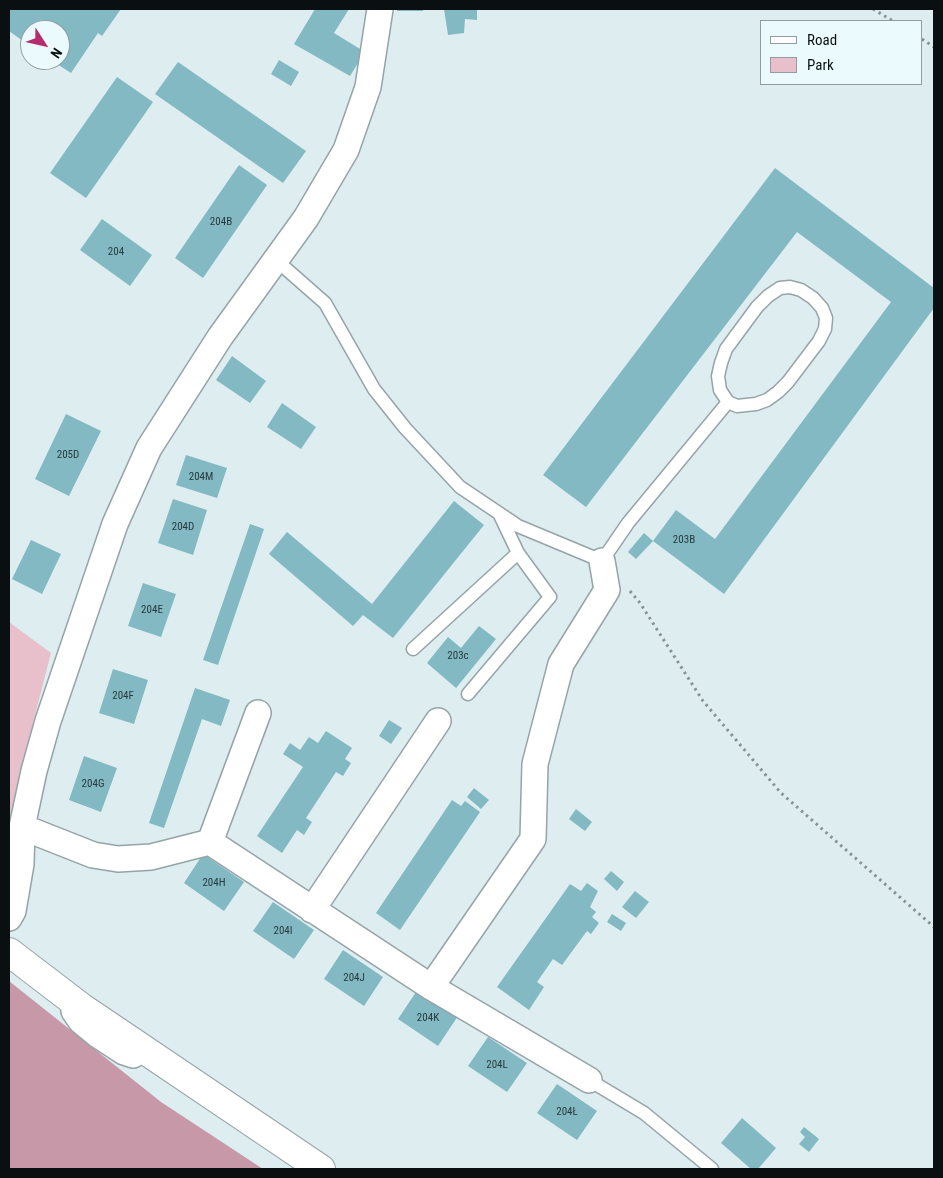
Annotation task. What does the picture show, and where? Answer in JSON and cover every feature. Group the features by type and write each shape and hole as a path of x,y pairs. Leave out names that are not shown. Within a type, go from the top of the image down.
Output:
{"main road":[{"path":"9,952 81,1007 321,1169"}],"street":[{"path":"9,918 13,911 20,864 22,826 34,771 68,662 115,524 145,456 220,336 306,218 346,150 368,87 380,9"},
{"path":"431,987 532,839 535,764 561,664 607,590 602,561"},
{"path":"210,842 258,713"},
{"path":"312,910 438,721"},
{"path":"22,826 94,854 118,859 151,857 210,842 431,987 590,1080"}],"lane":[{"path":"276,260 325,303 374,389 405,428 460,487 518,526 602,561 628,523 728,402"},
{"path":"790,287 801,290 813,298 822,308 826,318 825,329 819,341 788,382 767,400 756,404 737,406 728,402 720,390 718,376 720,363 726,349 757,307 780,288 790,287"},
{"path":"468,694 550,597 518,553 499,513"},
{"path":"412,648 518,553"},
{"path":"590,1080 644,1113 712,1169"}],"path":[{"path":"873,9 891,20"},
{"path":"923,40 934,46"},
{"path":"627,589 640,603 702,701 781,793 934,927"}],"green space":[{"path":"9,622 51,653 16,789 9,853"}],"shaded area":[{"path":"9,981 161,1102 263,1169 9,1169"}],"building":[{"path":"9,9 121,9 102,36 98,33 71,73 66,70 70,70 70,20 20,20 20,39 9,31"},
{"path":"315,9 349,9 334,33 365,52 350,76 294,44"},
{"path":"397,9 423,9 423,11 397,11"},
{"path":"444,9 477,9 477,20 465,19 464,33 448,35"},
{"path":"279,60 299,72 291,86 271,74"},
{"path":"178,62 306,151 283,183 155,94"},
{"path":"117,77 153,102 86,198 50,173"},
{"path":"239,165 267,185 203,278 175,258"},
{"path":"775,168 934,288 934,308 724,594 653,541 676,510 715,539 891,302 797,232 586,507 543,475"},
{"path":"102,219 152,255 130,286 80,250"},
{"path":"232,356 266,381 250,403 216,380"},
{"path":"282,403 316,427 301,449 267,427"},
{"path":"66,414 101,431 69,496 35,479"},
{"path":"186,455 227,468 217,498 176,485"},
{"path":"173,499 207,510 193,555 158,543"},
{"path":"454,501 484,525 393,638 363,615 353,626 269,554 287,532 372,604"},
{"path":"250,524 264,529 218,665 203,660"},
{"path":"644,533 653,541 636,559 628,552"},
{"path":"31,540 61,554 42,594 12,579"},
{"path":"143,583 176,594 161,637 128,626"},
{"path":"479,626 496,639 456,688 427,663 448,637 461,648"},
{"path":"113,669 148,680 134,724 99,713"},
{"path":"195,688 230,700 221,726 202,719 164,828 149,823"},
{"path":"389,720 402,728 391,744 379,736"},
{"path":"326,731 352,748 345,759 351,763 343,776 336,772 306,818 312,822 304,835 297,830 282,853 257,836 303,767 283,754 290,743 300,750 309,737 318,743"},
{"path":"84,756 117,768 101,812 69,800"},
{"path":"474,788 489,800 481,809 467,797"},
{"path":"452,800 461,806 465,801 480,812 400,930 376,913"},
{"path":"576,809 592,822 585,831 569,819"},
{"path":"203,854 244,882 224,911 184,883"},
{"path":"611,871 624,882 617,891 604,879"},
{"path":"587,883 598,891 590,907 596,912 592,917 599,923 591,934 587,931 562,965 553,959 537,982 544,987 529,1010 497,987 570,884 581,891"},
{"path":"635,891 649,902 636,918 622,907"},
{"path":"273,902 314,930 294,959 253,931"},
{"path":"612,914 626,923 621,931 607,922"},
{"path":"343,950 383,977 364,1006 324,979"},
{"path":"418,989 458,1016 438,1046 398,1019"},
{"path":"488,1037 527,1063 507,1092 468,1066"},
{"path":"557,1084 597,1111 577,1140 537,1113"},
{"path":"742,1118 776,1148 758,1169 751,1169 721,1143"},
{"path":"804,1127 819,1139 809,1152 799,1144 805,1137 800,1132"}]}
